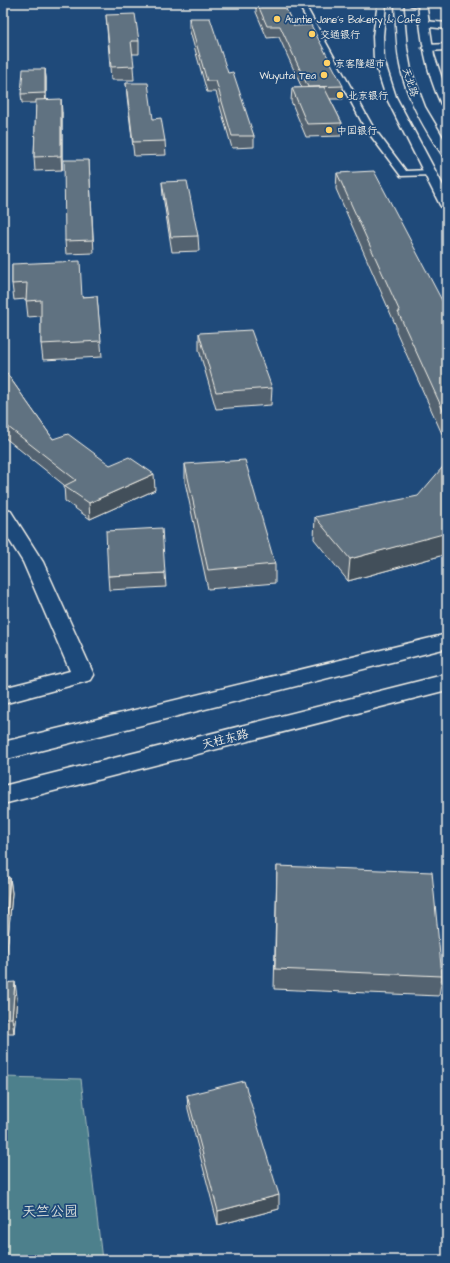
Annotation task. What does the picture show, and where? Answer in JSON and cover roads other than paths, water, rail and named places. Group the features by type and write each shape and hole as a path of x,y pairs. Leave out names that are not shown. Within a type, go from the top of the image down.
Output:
{"main road":[{"path":"382,3 378,36 379,60 391,97 447,205"},
{"name":"天北路","path":"399,3 403,52 412,90 435,135 447,153"},
{"path":"412,3 422,3 427,48 440,90 447,104"},
{"path":"424,24 447,26"},
{"path":"427,48 447,46"},
{"path":"3,514 33,562 83,675 3,696"},
{"path":"3,751 447,641"},
{"name":"天柱东路","path":"3,796 447,682"}],"lane":[{"path":"301,3 369,128 404,174 430,173"}],"place":[{"name":"Auntie Jane's Bakery & Cafe","path":"277,19"},
{"name":"交通银行","path":"312,34"},
{"name":"京客隆超市","path":"327,63"},
{"name":"Wuyutai Tea","path":"324,75"},
{"name":"北京银行","path":"340,95"},
{"name":"中国银行","path":"329,130"}],"park label":[{"name":"天竺公园","path":"50,1211"}]}
